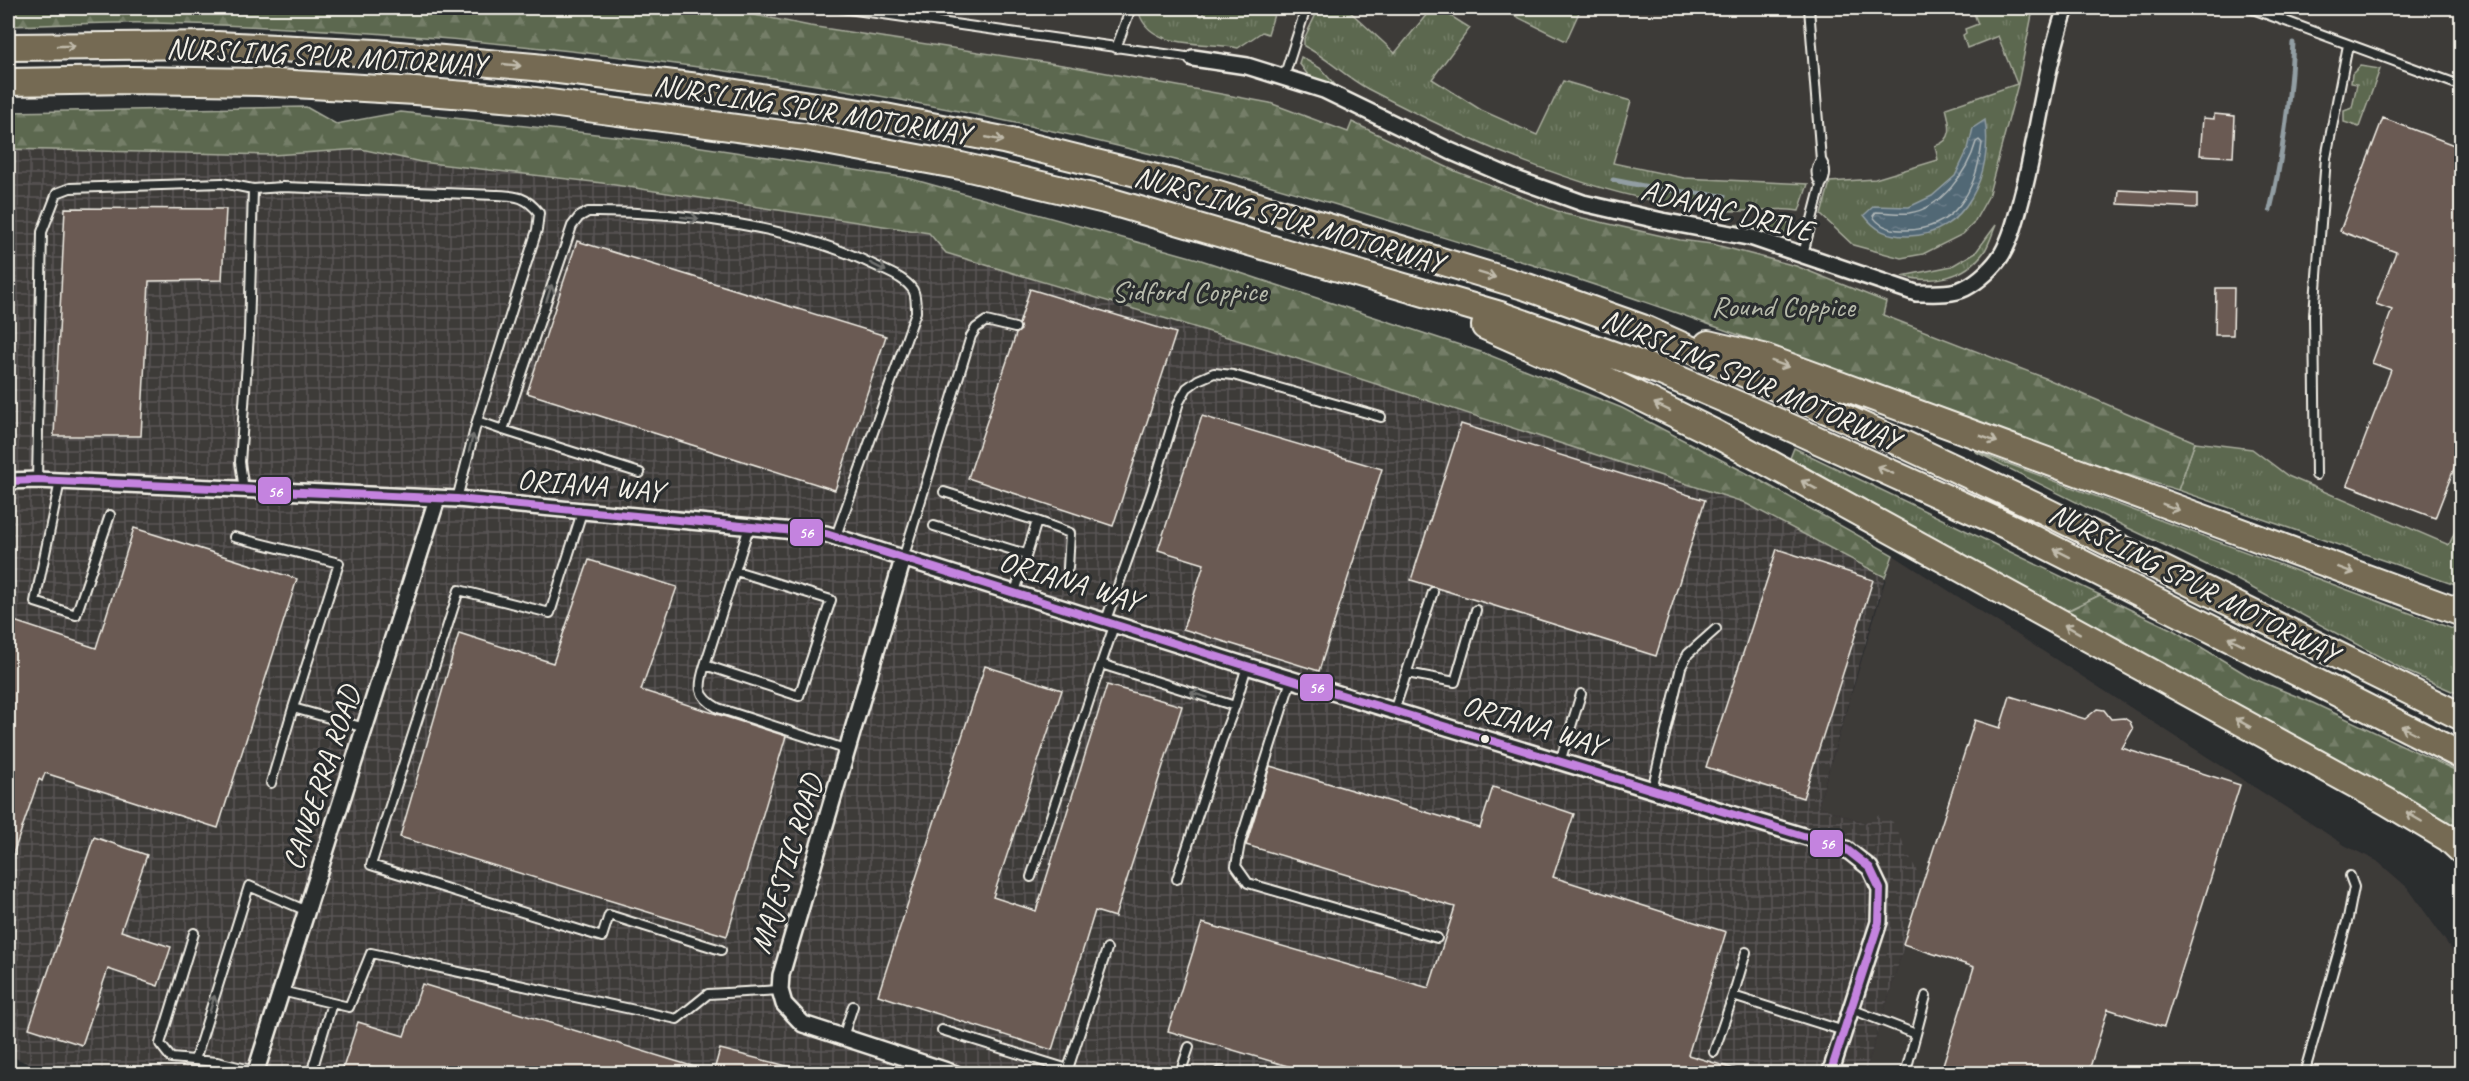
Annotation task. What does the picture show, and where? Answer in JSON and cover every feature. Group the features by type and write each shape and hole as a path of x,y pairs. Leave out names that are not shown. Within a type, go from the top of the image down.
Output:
{"highway":[{"name":"NURSLING SPUR MOTORWAY","path":"8,47 217,45 442,57 698,87 1003,140 1205,190 1527,287 1642,328 1903,444 2026,502 2462,717"},
{"name":"NURSLING SPUR MOTORWAY","path":"8,82 132,80 248,82 528,100 781,134 961,166 1105,200 1500,315 1659,371 2012,528 2462,756"},
{"path":"1384,281 1602,378 1714,433 2386,801 2448,838 2462,850"},
{"path":"1642,328 1763,357 2462,613"}],"street":[{"name":"ADANAC DRIVE","path":"1193,58 1247,66 1324,90 1450,151 1545,191 1584,203 1662,221 1753,238 1916,293 1939,293 1965,288 1986,273 2002,254 2014,224 2032,158 2050,62 2066,8"},
{"name":"ORIANA WAY","path":"8,480 456,499 836,536 1291,680 1846,849 1870,868 1880,889 1880,922 1830,1074"},
{"name":"CANBERRA ROAD","path":"255,1072 437,499"},
{"name":"MAJESTIC ROAD","path":"903,559 781,975 780,990 784,1004 802,1024 938,1071 956,1074"}],"lane":[{"path":"841,8 1193,58"},
{"path":"1116,48 1131,8"},
{"path":"1284,77 1306,8"},
{"path":"1803,254 1821,185 1817,178 1816,168 1821,160 1809,8"},
{"path":"2250,8 2462,86"},
{"path":"2316,475 2314,315 2326,158 2348,45"},
{"path":"38,480 42,232 57,193 70,188 222,183 253,189 283,187 515,196 530,202 539,213 537,230 477,421 456,499"},
{"path":"244,490 240,462 249,334 253,189"},
{"path":"503,430 565,244 572,226 579,217 588,212 657,214 728,223 821,243 849,253 905,281 914,291 916,312 836,536"},
{"path":"903,559 971,336 976,328 986,321 1015,328"},
{"path":"1031,877 1101,664 1110,622 1179,402 1187,388 1214,373 1233,375 1381,417"},
{"path":"477,421 640,473"},
{"path":"60,481 35,602 76,615 110,514"},
{"path":"944,492 1070,533 1068,568"},
{"path":"582,512 550,613 459,590 371,865 602,938 609,915 721,950"},
{"path":"1015,592 1036,521"},
{"path":"934,526 1026,554"},
{"path":"749,527 700,681 701,691 705,700 718,708 848,750"},
{"path":"234,537 339,563 271,783"},
{"path":"705,666 799,696 831,600 736,571"},
{"path":"1394,711 1434,592"},
{"path":"1407,673 1455,682 1476,610"},
{"path":"1652,790 1681,667 1688,654 1716,629"},
{"path":"1101,664 1235,706"},
{"path":"1177,879 1247,666"},
{"path":"1291,680 1240,843 1236,866 1248,883 1437,938"},
{"path":"1560,762 1581,694"},
{"path":"293,708 365,728"},
{"path":"2304,1074 2348,918 2354,887 2350,876"},
{"path":"195,1060 249,886 307,911"},
{"path":"194,933 160,1044 171,1058 217,1062 255,1072"},
{"path":"942,1030 1067,1071 1107,949"},
{"path":"1714,1052 1746,952"},
{"path":"281,991 349,1007 371,953 677,1019 708,994 780,990"},
{"path":"1733,996 1844,1031"},
{"path":"1905,1074 1926,996"},
{"path":"311,1074 332,1003"},
{"path":"843,1037 853,1006"},
{"path":"1851,1010 1916,1034"},
{"path":"1180,1074 1189,1047"},
{"path":"1217,1074 1222,1072 1228,1074"}],"shaded area":[{"path":"720,8 2461,8 2461,518 2450,545 2288,476 2252,449 2195,442 2045,378 1882,315 1886,303 1712,244 1680,240 1565,214 1455,171 1351,122 1348,133 1270,103 1069,66 810,26"},
{"path":"8,149 273,155 361,149 421,162 602,183 929,233 946,253 1264,348 1743,502 1885,577 1818,806 1865,823 1875,814 1893,822 1923,884 1865,1073 53,1074 8,1055"},
{"path":"1893,555 2346,846 2377,861 2408,888 2461,963 2461,1073 1865,1073 1923,884 1865,823 1818,806"}],"green space":[{"name":"Round Coppice","path":"8,8 720,8 810,26 1069,66 1270,103 1348,132 1352,122 1455,171 1565,214 1680,240 1712,244 1796,266 1886,302 1883,315 2045,378 2195,442 2178,490 2066,453 1658,307 1538,267 1269,185 1185,162 1021,124 899,100 652,61 403,35 279,28 154,23 8,26"},
{"path":"1138,8 1183,8 1202,16 1205,8 1276,8 1268,34 1262,32 1238,48 1178,42 1164,38 1143,22"},
{"path":"1319,8 1346,8 1395,53 1432,8 1438,8 1470,28 1432,79 1481,110 1537,135 1563,81 1631,101 1613,163 1684,178 1808,184 1799,211 1785,209 1710,210 1640,198 1559,175 1481,144 1368,89 1304,46 1304,39"},
{"path":"1499,8 1581,8 1566,41"},
{"path":"1972,8 2033,10 2018,84 1988,197 1973,224 1963,234 1923,254 1901,258 1853,245 1821,215 1830,182 1875,179 1938,160 1935,146 1946,140 1950,131 1946,108 2017,84 1998,36 1967,48 1963,35 1966,33 1965,29 1978,24"},
{"path":"1301,57 1320,68 1337,87 1308,75 1299,63"},
{"path":"2360,66 2380,69 2359,127 2344,122 2344,111 2352,108 2357,84 2351,83 2352,74"},
{"name":"Sidford Coppice","path":"306,107 336,124 401,112 675,143 908,178 1198,259 1484,353 1622,408 1754,477 1893,555 1885,577 1743,502 1264,348 946,253 929,233 602,183 421,162 361,149 273,155 8,149 8,112"},
{"path":"1780,221 1799,225 1784,234 1776,235 1759,233 1733,225"},
{"path":"1996,225 1984,252 1976,261 1957,274 1936,279 1902,276 1952,266 1976,252"},
{"path":"2195,442 2252,449 2288,476 2449,545 2461,518 2461,587 2178,490"},
{"path":"1794,448 2100,595 2064,612 1790,458"},
{"path":"1974,451 2461,632 2461,695 2408,672 2230,576"},
{"path":"2100,595 2173,630 2252,678 2313,703 2461,773 2461,837 2065,612"}],"water":[{"path":"1985,120 1987,140 1980,179 1972,198 1960,213 1945,225 1928,233 1907,236 1882,231 1868,220 1864,215 1874,206 1909,207 1932,196 1955,176 1968,149 1973,128"}],"building":[{"path":"2214,114 2235,116 2233,157 2200,155 2203,118 2214,119"},
{"path":"2383,118 2462,148 2462,448 2435,518 2347,485 2391,370 2372,363 2392,310 2376,304 2396,252 2340,231"},
{"path":"2119,190 2197,194 2197,208 2118,204"},
{"path":"65,208 226,209 222,280 149,281 141,436 54,436"},
{"path":"577,241 886,336 835,490 527,393"},
{"path":"2216,288 2234,288 2233,335 2215,335"},
{"path":"1030,289 1176,333 1113,526 968,478 1016,334 1021,330 1019,324"},
{"path":"1202,416 1382,469 1319,671 1183,629 1204,564 1158,550"},
{"path":"1461,424 1705,500 1656,656 1411,580"},
{"path":"134,528 297,579 218,828 45,773 42,781 39,779 10,863 8,862 8,619 96,648"},
{"path":"1777,549 1873,580 1803,798 1706,767"},
{"path":"589,560 677,587 641,690 786,736 727,936 400,837 459,633 553,663"},
{"path":"985,666 1062,690 993,897 1036,911 1107,685 1182,706 1115,917 1095,911 1052,1050 878,995"},
{"path":"2010,696 2085,719 2097,709 2104,710 2111,719 2124,718 2130,722 2133,729 2122,748 2240,785 2164,1027 2108,1009 2088,1074 1940,1074 1974,967 1903,944 1975,720 2000,728"},
{"path":"1270,766 1480,828 1493,787 1574,814 1553,877 1726,932 1688,1055 1738,1070 1737,1074 1315,1074 1168,1031 1202,923 1429,988 1455,907 1246,845"},
{"path":"94,837 147,855 121,931 171,947 158,986 108,969 82,1045 29,1028"},
{"path":"422,984 705,1070 705,1074 393,1074 370,1066 367,1074 341,1074 358,1022 404,1036"},
{"path":"720,1049 795,1068 794,1074 713,1074"}],"waterway":[{"path":"2296,8 2297,13"},
{"path":"2270,210 2285,127 2293,43"},
{"path":"1613,180 1659,189 1724,196"}],"transit line":[{"name":"56","path":"8,481 37,480 457,499 826,534 1247,666 1846,849 1870,868 1880,889 1879,922 1830,1074"}]}
